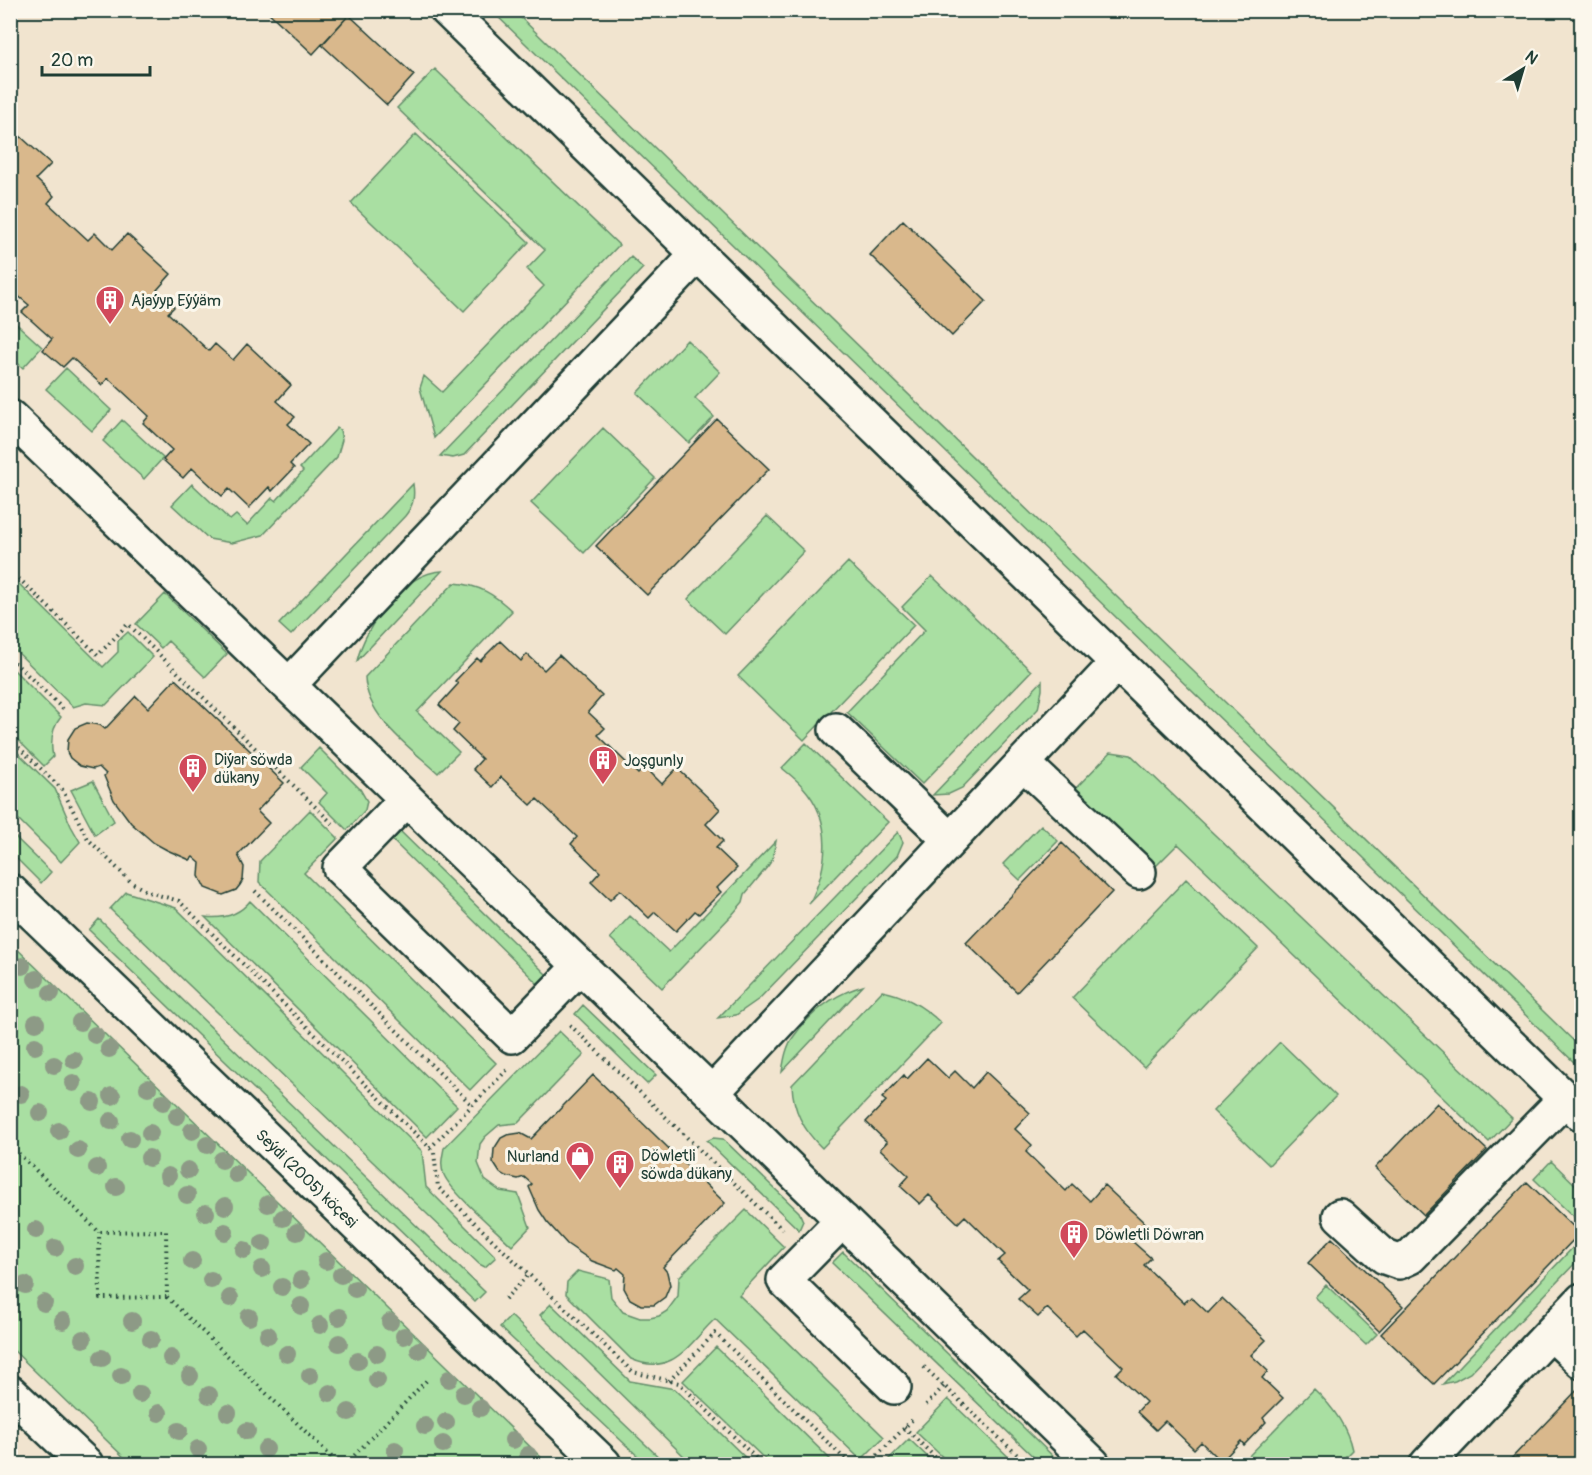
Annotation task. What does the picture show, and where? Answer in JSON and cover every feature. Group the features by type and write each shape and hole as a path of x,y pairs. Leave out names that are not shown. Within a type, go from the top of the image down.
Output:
{"street":[{"path":"447,10 1573,1107 1410,1257 1399,1262 1385,1257 1340,1216"},
{"path":"289,685 698,255"},
{"path":"10,417 712,1093 1093,1464"},
{"path":"712,1093 1117,663"},
{"path":"836,730 950,840"},
{"path":"1023,762 1139,872"},
{"path":"407,799 340,868 512,1036 580,966"},
{"name":"Seýdi (2005) köçesi","path":"10,891 604,1464"},
{"path":"843,1220 784,1280 894,1387"},
{"path":"1427,1464 1581,1300"},
{"path":"1551,1333 1581,1362"},
{"path":"10,1392 86,1464"}],"path":[{"path":"10,570 98,655 128,624 315,806"},
{"path":"10,658 64,710"},
{"path":"10,739 62,789 88,839 132,883 148,892 179,901 430,1148 434,1153 438,1186 529,1274 633,1371 679,1383 762,1464"},
{"path":"255,891 472,1105"},
{"path":"568,1023 809,1255"},
{"path":"430,1148 514,1062"},
{"path":"10,1145 99,1232 100,1298 167,1298 339,1464"},
{"path":"99,1232 166,1231 167,1298"},
{"path":"506,1299 529,1274"},
{"path":"669,1381 715,1333 850,1464"},
{"path":"919,1361 1027,1464"},
{"path":"346,1464 427,1380"},
{"path":"869,1464 944,1386"},
{"path":"904,1427 942,1464"}],"green space":[{"path":"492,11 514,11 1581,1048 1581,1069"},
{"path":"435,69 619,245 434,438 420,388 424,376 442,392 544,286 527,269 545,250 397,108"},
{"path":"416,134 529,242 464,311 351,203"},
{"path":"631,257 643,268 464,455 453,458 440,456"},
{"path":"10,318 42,347 23,368 11,357"},
{"path":"687,340 720,372 695,398 714,417 689,443 637,393"},
{"path":"66,368 111,410 92,431 46,389"},
{"path":"122,420 163,458 144,479 103,441"},
{"path":"337,428 340,430 342,440 337,457 263,535 232,543 209,539 172,505 192,484 230,520 236,515 247,525 272,498 276,501 303,471 300,468"},
{"path":"603,428 655,478 584,553 531,503"},
{"path":"413,484 413,502 405,516 291,635 279,624"},
{"path":"767,516 804,551 725,634 688,599"},
{"path":"848,562 914,625 804,740 738,676"},
{"path":"442,571 357,661 368,632 400,591 427,574"},
{"path":"11,576 103,667 118,652 118,641 128,632 153,657 106,705 86,703 73,707 11,646"},
{"path":"932,576 1031,671 922,784 847,712 925,630 902,607"},
{"path":"454,583 486,591 512,611 417,712 459,752 438,773 403,742 381,718 367,692 365,677"},
{"path":"165,594 227,654 205,677 168,641 161,648 136,624"},
{"path":"11,667 61,717 52,736 53,757 44,766 11,733"},
{"path":"1042,681 1038,709 962,788 949,794 933,795"},
{"path":"806,743 888,822 809,904 821,875 824,859 823,829 813,800 801,784 782,768"},
{"path":"11,746 55,789 80,842 61,862 11,812"},
{"path":"319,748 360,789 367,801 365,810 347,830 319,802 327,793 301,767"},
{"path":"1111,752 1131,755 1512,1118 1489,1142 1178,844 1156,866 1075,789"},
{"path":"93,781 114,821 95,835 71,790"},
{"path":"310,810 338,838 304,873 496,1063 470,1090 259,882 260,861"},
{"path":"1041,825 1058,841 1020,880 1003,864"},
{"path":"398,829 548,976 539,985 390,838"},
{"path":"898,832 903,842 897,856 759,999 736,1015 718,1018"},
{"path":"11,833 51,872 41,883 11,853"},
{"path":"776,841 772,860 745,894 743,902 662,988 610,938 630,916 669,952"},
{"path":"1186,879 1258,948 1144,1067 1072,998"},
{"path":"126,892 176,908 422,1151 426,1187 496,1257 485,1267 479,1264 110,909"},
{"path":"250,901 457,1106 427,1137 205,917 230,915 241,910"},
{"path":"99,919 485,1292 475,1302 89,930"},
{"path":"11,943 548,1464 131,1464 11,1348"},
{"path":"863,986 782,1072 789,1044 808,1019 833,999"},
{"path":"882,991 914,1002 941,1023 822,1148 801,1120 792,1085"},
{"path":"583,1005 656,1075 647,1084 575,1014"},
{"path":"559,1031 584,1055 518,1123 499,1125 480,1144 478,1163 485,1180 500,1191 518,1194 530,1227 512,1246 449,1183 442,1168 444,1148"},
{"path":"1280,1042 1336,1096 1269,1165 1213,1111"},
{"path":"713,1138 723,1139 799,1212 803,1221 799,1230 707,1141"},
{"path":"1551,1161 1581,1190 1581,1224 1534,1179"},
{"path":"746,1210 784,1247 739,1295 884,1437 861,1460 715,1319 679,1355 658,1364 646,1364 631,1359 566,1294 567,1282 578,1271 609,1279 611,1297 623,1312 640,1318 659,1316 667,1311 678,1296 679,1277"},
{"path":"1581,1239 1581,1257 1470,1373 1443,1384"},
{"path":"843,1252 1061,1464 1041,1464 832,1263"},
{"path":"1326,1285 1377,1334 1366,1345 1315,1297"},
{"path":"551,1304 630,1381 675,1389 752,1464 692,1464 540,1315"},
{"path":"511,1316 666,1464 648,1464 643,1461 500,1327"},
{"path":"716,1347 835,1464 770,1464 683,1381"},
{"path":"1314,1389 1338,1416 1352,1450 1338,1464 1241,1464"},
{"path":"948,1399 1016,1464 950,1464 916,1432"},
{"path":"909,1439 935,1464 884,1464"}],"building":[{"path":"266,10 343,10 348,16 313,54"},
{"path":"349,15 414,75 387,105 322,45"},
{"name":"Ajaýyp Eýýäm","path":"10,127 51,164 36,179 54,196 48,203 88,240 95,233 112,250 127,234 171,274 157,290 174,307 168,313 209,351 215,344 233,360 247,344 291,385 277,401 295,417 288,424 309,444 290,464 294,468 272,491 269,487 249,508 229,489 222,496 192,468 183,478 163,460 172,450 143,423 149,416 108,378 102,385 72,358 63,367 43,350 52,339 22,312 29,305 10,289"},
{"path":"903,220 986,301 952,336 870,255"},
{"path":"717,419 769,469 647,595 596,546"},
{"name":"Joşgunly","path":"500,641 521,661 527,654 544,670 559,655 602,696 588,712 605,728 598,735 638,774 645,767 662,784 677,768 720,809 706,824 723,841 716,848 737,868 717,888 721,892 699,914 695,911 676,931 655,912 649,918 620,890 610,900 591,882 600,872 571,844 577,837 537,799 531,805 501,777 492,787 473,769 482,759 453,731 459,724 439,705 458,684 455,681 477,658 480,661"},
{"name":"Diýar söwda dükany","path":"175,679 284,783 257,811 269,823 238,855 244,867 243,880 236,890 223,895 205,888 199,876 200,863 193,857 190,860 154,843 131,823 114,800 104,776 106,774 99,767 93,769 80,766 70,758 67,752 68,739 75,728 87,723 100,725 105,729 136,696 148,708"},
{"path":"1062,843 1112,892 1017,992 966,943"},
{"name":"Döwletli Döwran","path":"927,1058 948,1078 955,1071 972,1088 986,1072 1030,1113 1015,1129 1032,1145 1026,1152 1066,1191 1072,1184 1090,1201 1104,1185 1148,1226 1133,1242 1151,1258 1144,1265 1184,1303 1191,1297 1208,1313 1222,1298 1266,1340 1251,1355 1268,1371 1262,1378 1283,1398 1263,1418 1266,1422 1244,1445 1241,1441 1221,1462 1201,1442 1194,1449 1165,1421 1156,1430 1137,1412 1146,1402 1116,1374 1123,1367 1083,1329 1076,1336 1047,1308 1038,1317 1018,1299 1028,1290 998,1261 1005,1255 965,1216 958,1223 929,1195 920,1204 900,1186 909,1176 880,1149 887,1142 866,1122 886,1101 882,1098 904,1075 907,1079"},
{"name":"Döwletli söwda dükany","path":"593,1075 725,1203 663,1267 667,1272 670,1285 665,1297 654,1305 641,1305 630,1299 624,1288 625,1274 618,1268 616,1270 592,1261 567,1244 539,1210 529,1187 532,1184 524,1177 518,1179 505,1176 500,1173 493,1162 494,1149 501,1138 520,1133 531,1139"},
{"path":"1437,1103 1487,1150 1424,1215 1375,1168"},
{"path":"1527,1182 1580,1233 1434,1384 1381,1334"},
{"path":"1332,1238 1403,1306 1379,1331 1308,1263"},
{"path":"1579,1388 1582,1391 1582,1464 1510,1464 1508,1462"}],"place":[{"name":"Ajaýyp Eýýäm","path":"110,326"},
{"name":"Joşgunly","path":"603,786"},
{"name":"Diýar söwda dükany","path":"193,794"},
{"name":"Nurland","path":"580,1182"},
{"name":"Döwletli söwda dükany","path":"620,1190"},
{"name":"Döwletli Döwran","path":"1074,1260"}]}
